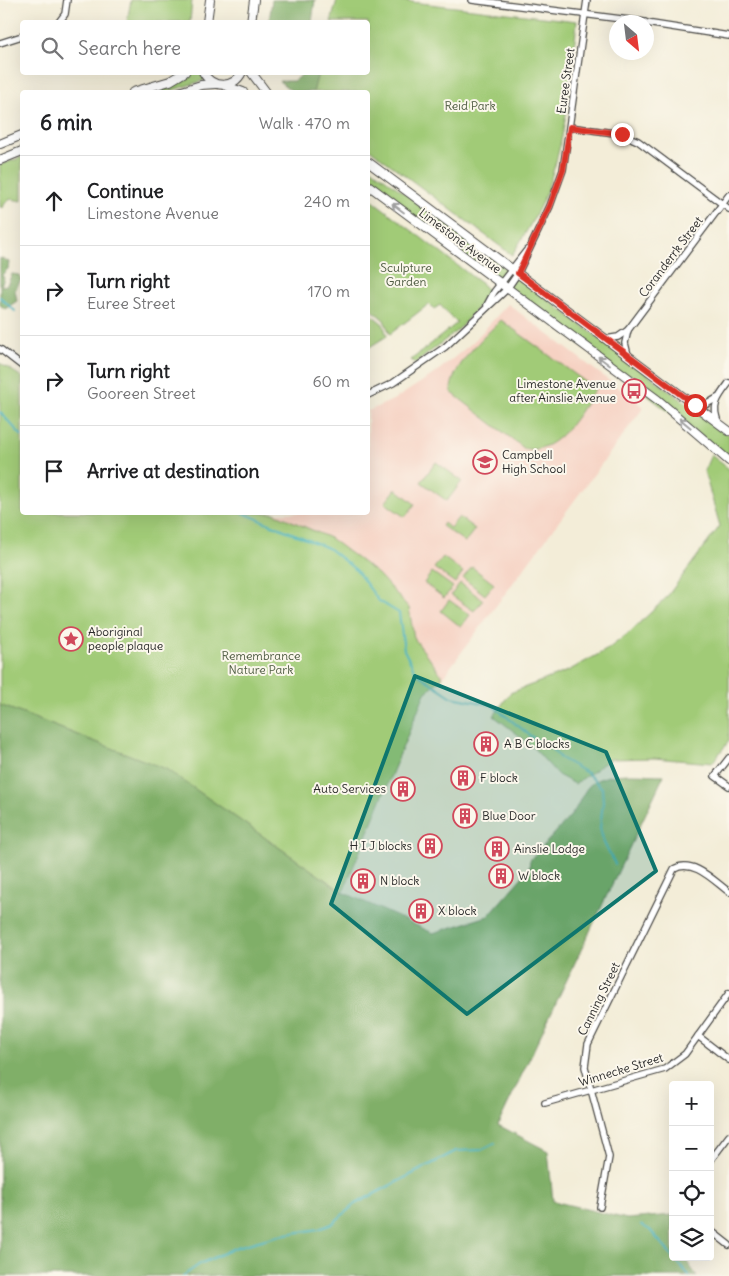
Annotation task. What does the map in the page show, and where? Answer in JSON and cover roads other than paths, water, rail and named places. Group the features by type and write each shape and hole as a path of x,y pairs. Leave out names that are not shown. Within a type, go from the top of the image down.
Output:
{"main road":[{"path":"207,20 210,0"},
{"path":"251,20 254,0"},
{"path":"140,90 170,82 180,75"},
{"path":"206,75 208,79 219,85 235,90"},
{"path":"185,90 201,85 233,83 240,75"},
{"path":"253,75 264,90"},
{"path":"0,144 20,136"},
{"path":"0,160 20,152"},
{"name":"Limestone Avenue","path":"370,163 729,431"},
{"name":"Limestone Avenue","path":"370,187 658,400 729,461"}],"street":[{"path":"60,20 65,14 68,0"},
{"path":"472,0 609,18"},
{"name":"Euree Street","path":"486,307 507,289 514,271 550,206 563,170 587,0"},
{"path":"654,24 729,36"},
{"path":"0,43 20,37"},
{"path":"570,127 622,134 632,138 729,209"},
{"name":"Coranderrk Street","path":"628,330 729,195"},
{"name":"Euree Street","path":"486,307 500,284 514,271"},
{"path":"370,394 393,383 432,358 460,334 486,307"},
{"path":"605,339 618,337 628,330"},
{"path":"628,330 625,342 629,356"},
{"path":"0,349 20,364"},
{"path":"695,405 707,404 717,398 729,383"},
{"path":"717,398 714,410 719,423"},
{"path":"729,758 715,776 729,786"},
{"name":"Canning Street","path":"600,1207 609,1157 585,1066 588,1044 671,874 680,866 694,867 729,892"},
{"name":"Winnecke Street","path":"545,1103 665,1069 684,1054 729,994"},
{"path":"698,1036 729,1060"},
{"path":"714,1156 729,1136"},
{"path":"714,1233 729,1244"}],"waterway":[{"path":"0,297 15,311"},
{"path":"0,412 20,434"},
{"path":"248,515 328,548 356,570 379,601 399,613 404,650 416,673 452,697 492,705 532,737 551,748 560,758 587,773 602,788 603,802 600,828 604,843 615,864"},
{"path":"183,1276 200,1264 237,1247 280,1235 319,1229 332,1224 355,1204 456,1151 481,1150 495,1143"},
{"path":"641,1225 650,1230 669,1252"},
{"path":"677,1261 690,1276"}],"place":[{"name":"Limestone Avenue after Ainslie Avenue","path":"634,391"},
{"name":"Campbell High School","path":"485,462"},
{"name":"Aboriginal people plaque","path":"71,639"},
{"name":"A B C blocks","path":"486,744"},
{"name":"F block","path":"463,778"},
{"name":"Auto Services","path":"403,789"},
{"name":"Blue Door","path":"465,816"},
{"name":"H I J blocks","path":"430,846"},
{"name":"Ainslie Lodge","path":"497,849"},
{"name":"W block","path":"501,876"},
{"name":"N block","path":"363,881"},
{"name":"X block","path":"421,911"}],"park label":[{"name":"Reid Park","path":"470,106"},
{"name":"Sculpture Garden","path":"406,275"},
{"name":"Remembrance Nature Park","path":"261,663"}]}
